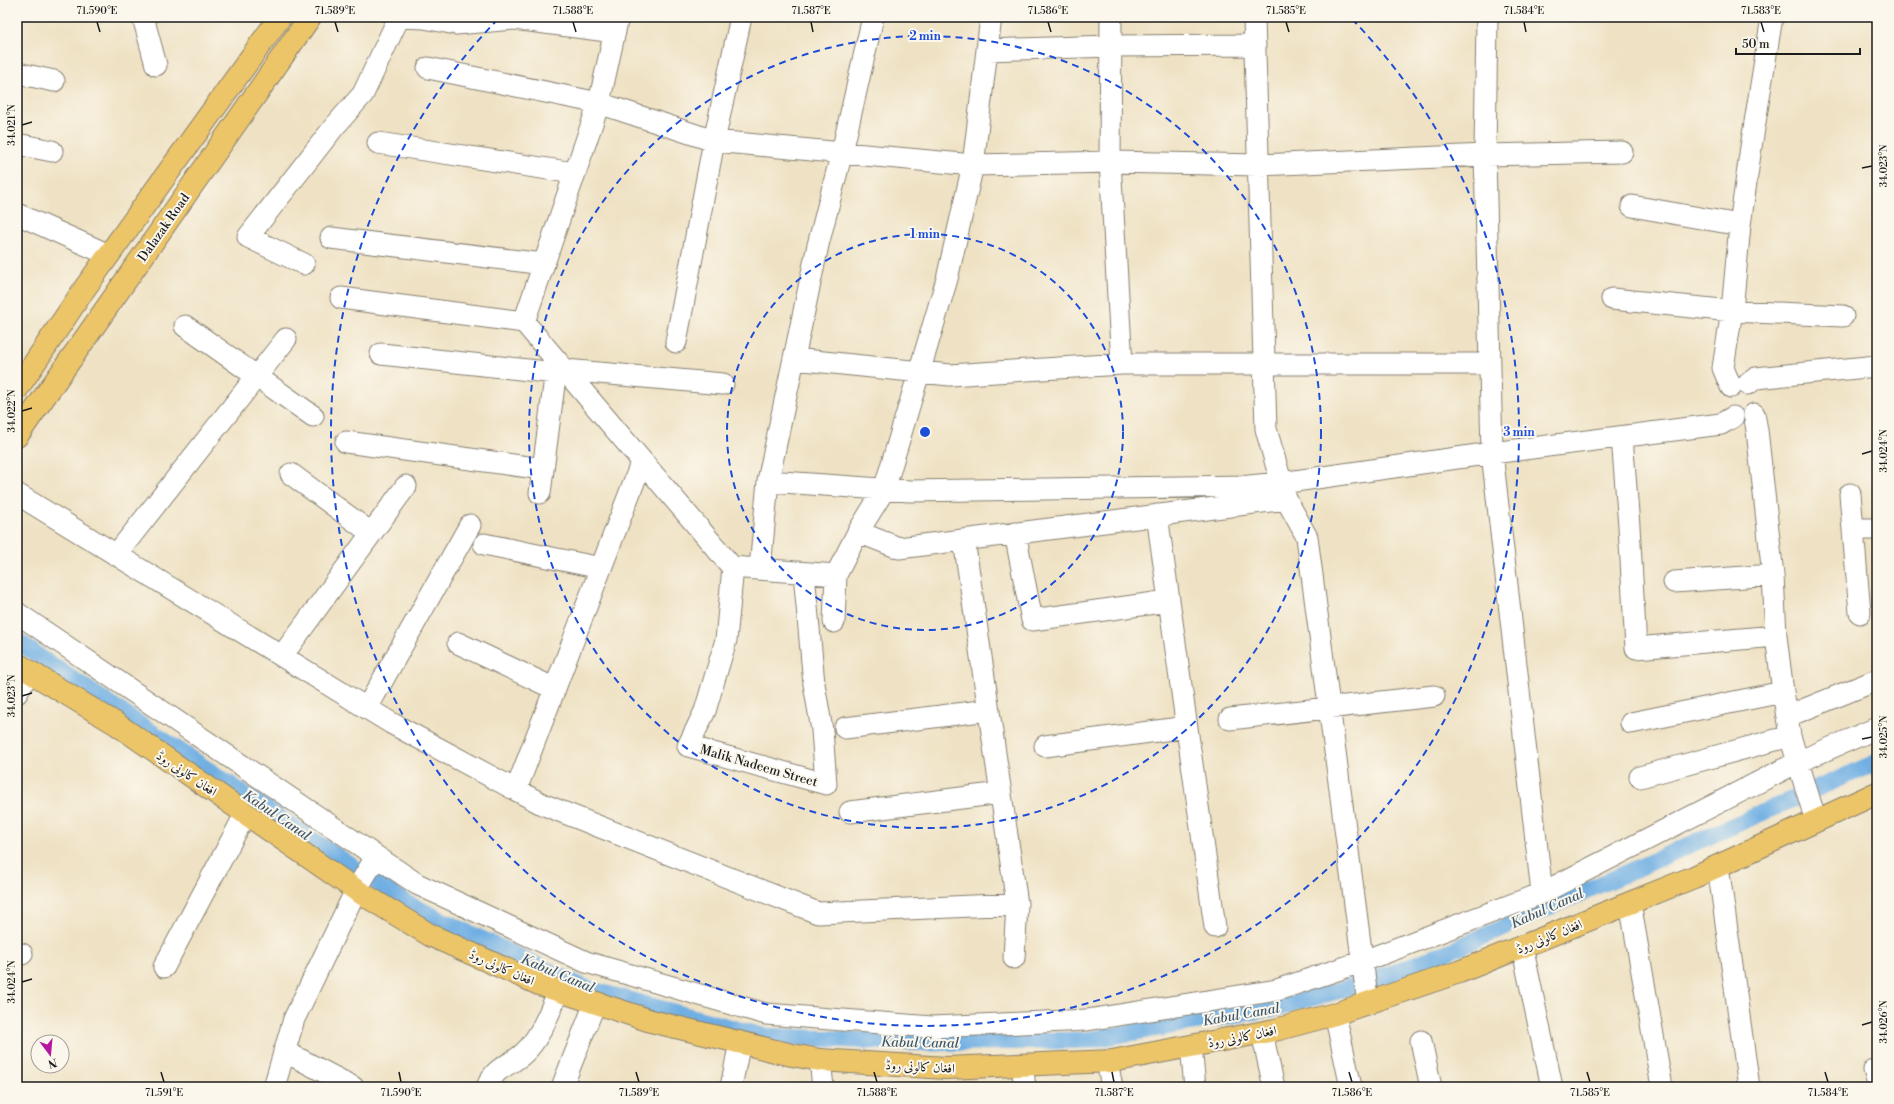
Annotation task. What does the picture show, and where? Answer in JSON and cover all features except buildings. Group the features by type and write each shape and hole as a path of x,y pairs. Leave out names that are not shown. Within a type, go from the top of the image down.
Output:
{"main road":[{"path":"17,389 108,255 280,17"},
{"name":"Dalazak Road","path":"17,436 310,17"},
{"name":"افغان کالونی روڈ","path":"23,668 115,723 356,890 430,935 559,991 595,1003 651,1020 792,1056 820,1060 946,1068 1107,1062 1262,1033 1335,1014 1367,1001 1459,972 1718,866 1814,816 1877,793"}],"street":[{"path":"143,17 156,65"},
{"path":"304,264 248,237 334,127 362,94 399,17 425,18 456,24 514,19 617,25 599,103 524,322"},
{"path":"676,342 714,141 741,17"},
{"path":"760,569 768,480 818,245 842,152 873,17"},
{"path":"834,622 836,575 858,532 884,490 948,279 974,165 991,17"},
{"path":"1111,17 1110,162 1122,364"},
{"path":"1254,17 1266,429 1284,491 1307,537 1367,1001"},
{"path":"1487,17 1485,155 1492,453 1542,893"},
{"path":"1772,17 1740,225 1732,310 1723,368 1740,385 1757,392 1759,404 1754,414 1744,419 1733,417 1725,408 1724,396 1740,385 1756,378 1877,366"},
{"path":"987,50 1111,46 1255,46"},
{"path":"428,68 599,103 714,141 974,165 1110,162 1259,164 1485,155 1622,152"},
{"path":"17,73 54,81"},
{"path":"378,143 574,173"},
{"path":"17,144 52,151"},
{"path":"1632,206 1740,225"},
{"path":"17,214 108,255"},
{"path":"331,238 544,264"},
{"path":"341,298 524,322 559,368 642,461 733,567 836,575"},
{"path":"1612,299 1732,310 1843,316"},
{"path":"186,326 313,416"},
{"path":"116,555 286,339"},
{"path":"381,354 559,368 723,384"},
{"path":"794,358 950,375 1122,364 1490,364"},
{"path":"540,493 559,368"},
{"path":"1754,414 1758,430 1773,575 1776,636 1783,692 1789,726 1814,816"},
{"path":"858,532 899,548 1157,516 1492,453 1721,424 1733,417"},
{"path":"1622,437 1636,648 1776,636"},
{"path":"346,442 543,469"},
{"path":"516,790 642,461"},
{"path":"291,474 371,533"},
{"path":"768,480 884,490 1233,486 1284,491"},
{"path":"282,656 406,486"},
{"path":"17,494 391,723 549,807 818,913 1017,904"},
{"path":"1850,494 1860,613"},
{"path":"1157,516 1215,927"},
{"path":"367,708 470,525"},
{"path":"1853,529 1877,529"},
{"path":"1015,533 1032,620 1169,601"},
{"path":"964,540 1017,904 1014,958"},
{"path":"484,544 601,568"},
{"name":"Malik Nadeem Street","path":"733,567 726,640 705,711 688,746 826,784 822,730 813,677 804,573"},
{"path":"1674,582 1773,575"},
{"path":"17,614 416,884 586,962 766,1014 932,1027 1087,1020 1277,990 1362,964 1542,893 1877,728"},
{"path":"458,643 555,689"},
{"path":"17,693 23,668"},
{"path":"1640,777 1789,726 1877,680"},
{"path":"1631,723 1783,692"},
{"path":"1230,719 1434,696"},
{"path":"845,728 989,710"},
{"path":"1045,746 1187,727"},
{"path":"850,812 1001,793"},
{"path":"164,967 246,813"},
{"path":"274,1087 294,1019 356,890 376,857"},
{"path":"1718,866 1749,1087"},
{"path":"1630,903 1662,1087"},
{"path":"1522,946 1552,1087"},
{"path":"486,1087 495,1072 524,1054 535,1041 559,991"},
{"path":"562,1087 595,1003"},
{"path":"1335,1014 1351,1087"},
{"path":"1262,1033 1274,1087"},
{"path":"1422,1041 1431,1087"},
{"path":"731,1087 740,1042"},
{"path":"1191,1046 1195,1087"},
{"path":"284,1051 353,1087"},
{"path":"820,1060 823,1087"},
{"path":"1107,1062 1112,1087"},
{"path":"1022,1065 1026,1087"}],"waterway":[{"name":"Kabul Canal","path":"17,640 41,658 410,905 585,988 762,1036 927,1043 1088,1040 1280,1007 1368,982 1450,951 1877,762"}]}
